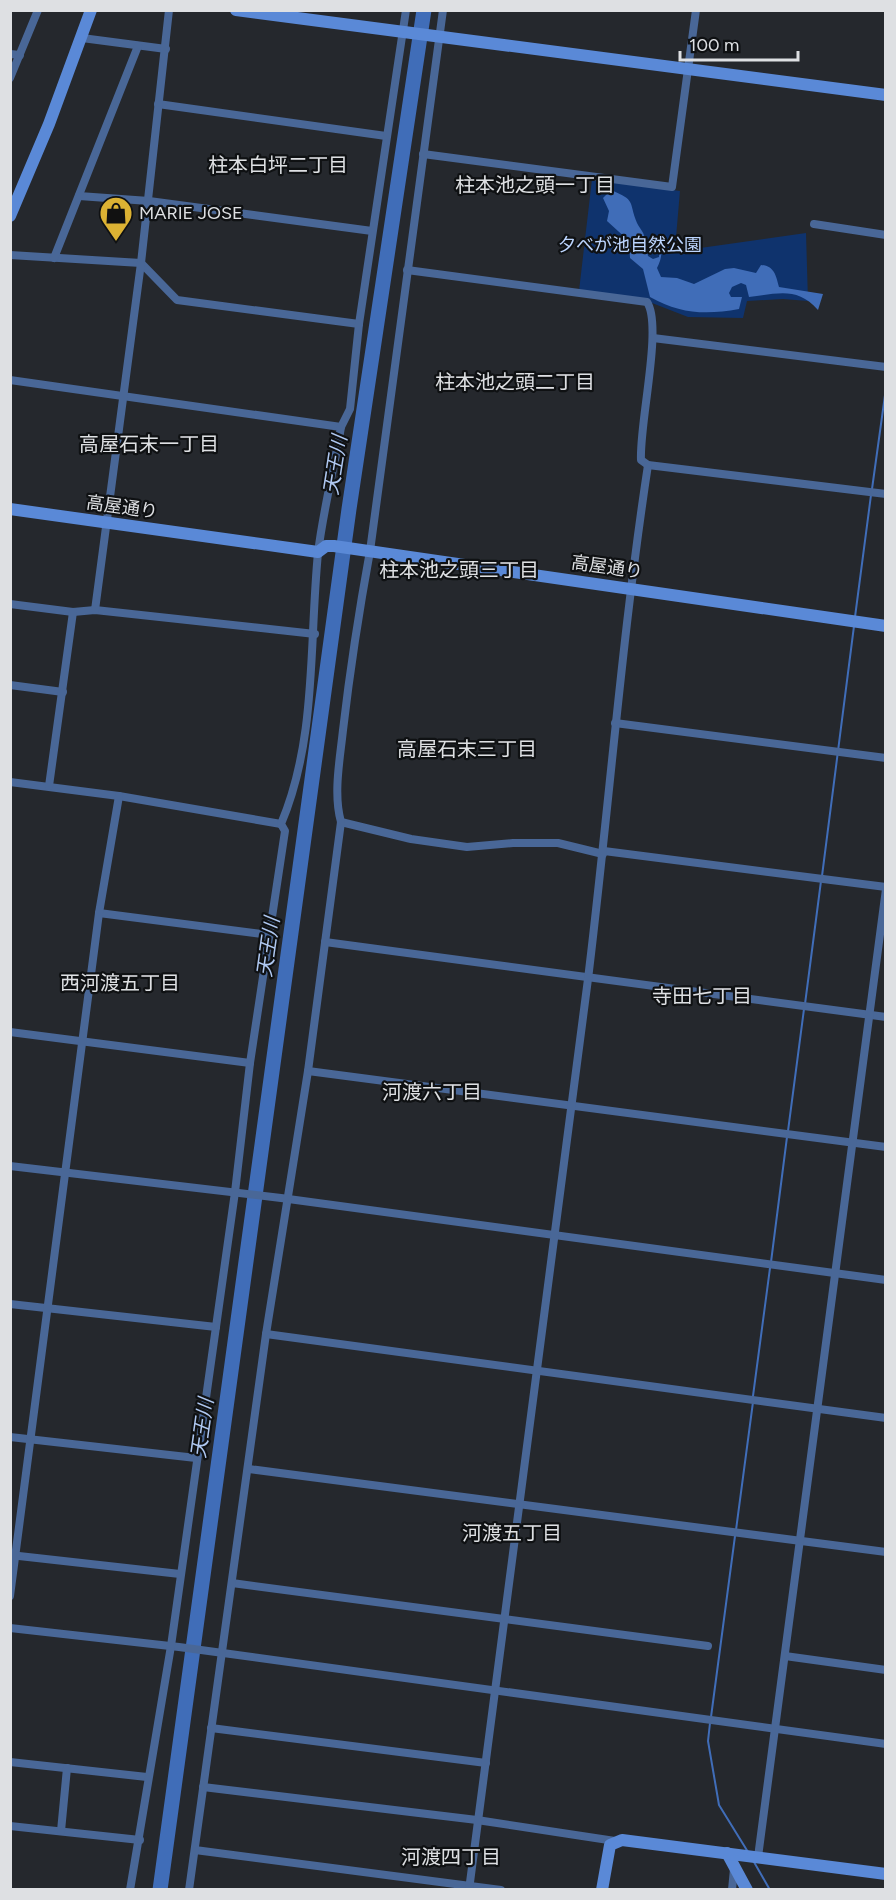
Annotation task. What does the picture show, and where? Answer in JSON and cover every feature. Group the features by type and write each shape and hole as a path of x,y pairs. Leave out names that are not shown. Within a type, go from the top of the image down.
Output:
{"street":[{"path":"10,78 15,55 38,10"},
{"path":"10,216 82,38 91,10"},
{"path":"95,610 149,201 169,10"},
{"path":"236,10 885,95"},
{"path":"130,1890 140,1840 147,1777 175,1646 180,1574 196,1458 239,1193 250,1063 285,831 281,824 298,775 315,634 318,552 341,427 350,409 372,231 405,32 406,10"},
{"path":"189,1890 211,1728 218,1654 232,1583 249,1468 284,1199 308,1071 341,822 338,811 339,763 354,635 407,270 437,37 443,10"},
{"path":"423,154 672,187 696,10"},
{"path":"82,38 166,49"},
{"path":"54,258 138,46"},
{"path":"158,104 386,136"},
{"path":"79,196 149,201 372,231"},
{"path":"814,224 885,235"},
{"path":"10,255 141,263 177,300 359,324"},
{"path":"407,270 645,299 651,308 653,338 640,441 641,460 648,465 881,494"},
{"path":"653,338 882,367"},
{"path":"10,380 341,427"},
{"path":"469,1888 588,979 615,723 648,465"},
{"name":"高屋通り","path":"10,509 318,552 326,546 365,550 885,626"},
{"path":"10,604 73,612 95,610 315,634"},
{"path":"49,786 73,612"},
{"path":"10,685 63,692"},
{"path":"615,723 885,758"},
{"path":"10,782 118,796 281,824"},
{"path":"10,1596 13,1555 84,1041 99,913 118,796"},
{"path":"341,822 411,839 467,847 513,843 558,843 603,853 811,877 885,888 758,1857"},
{"path":"99,913 270,935"},
{"path":"325,942 885,1017"},
{"path":"10,1032 250,1063"},
{"path":"308,1071 885,1147"},
{"path":"10,1166 239,1193 885,1280"},
{"path":"10,1304 216,1327"},
{"path":"266,1334 885,1418"},
{"path":"10,1437 196,1458"},
{"path":"249,1468 885,1552"},
{"path":"13,1555 180,1574"},
{"path":"232,1583 708,1646"},
{"path":"10,1628 175,1646 218,1654 885,1743"},
{"path":"785,1656 885,1670"},
{"path":"211,1728 486,1763"},
{"path":"10,1762 147,1777"},
{"path":"61,1831 68,1768"},
{"path":"203,1787 477,1820 615,1841 633,1840 885,1874"},
{"path":"10,1826 140,1840"},
{"path":"603,1890 607,1853 615,1841"},
{"path":"195,1850 469,1888 501,1890"},
{"path":"731,1854 734,1868 732,1890"},
{"path":"734,1868 747,1890"}],"green space":[{"name":"夕べが池自然公園","path":"592,179 680,191 675,249 686,250 806,233 808,301 783,299 747,301 743,318 688,317 652,303 579,291"}],"shaded area":[{"path":"611,190 630,202 645,241 649,242 646,246 648,256 653,259 659,257 660,235 663,235 661,255 657,268 661,277 677,278 694,284 725,269 734,268 756,273 761,265 769,267 774,272 779,287 823,294 818,310 802,297 786,293 749,297 746,285 741,283 732,287 729,293 731,297 742,297 739,309 727,311 693,312 672,307 650,297 643,269 630,258 629,241 607,221 609,211 603,198"}],"waterway":[{"name":"天王川","path":"160,1890 349,509 424,10"},
{"path":"872,489 886,388"},
{"path":"855,617 871,495"},
{"path":"822,876 854,626"},
{"path":"805,1004 821,881"},
{"path":"788,1131 804,1009"},
{"path":"771,1262 787,1137"},
{"path":"753,1396 770,1268"},
{"path":"736,1530 753,1402"},
{"path":"711,1717 735,1536"},
{"path":"710,1723 708,1741 719,1805 748,1852"},
{"path":"754,1862 770,1890"}],"place":[{"name":"MARIE JOSE","path":"116,242"}],"district":[{"name":"柱本白坪二丁目","path":"278,165"},
{"name":"柱本池之頭一丁目","path":"535,185"},
{"name":"柱本池之頭二丁目","path":"515,382"},
{"name":"高屋石末一丁目","path":"149,444"},
{"name":"柱本池之頭三丁目","path":"459,570"},
{"name":"高屋石末三丁目","path":"467,749"},
{"name":"西河渡五丁目","path":"120,983"},
{"name":"寺田七丁目","path":"702,996"},
{"name":"河渡六丁目","path":"432,1092"},
{"name":"河渡五丁目","path":"512,1533"},
{"name":"河渡四丁目","path":"451,1857"}]}
